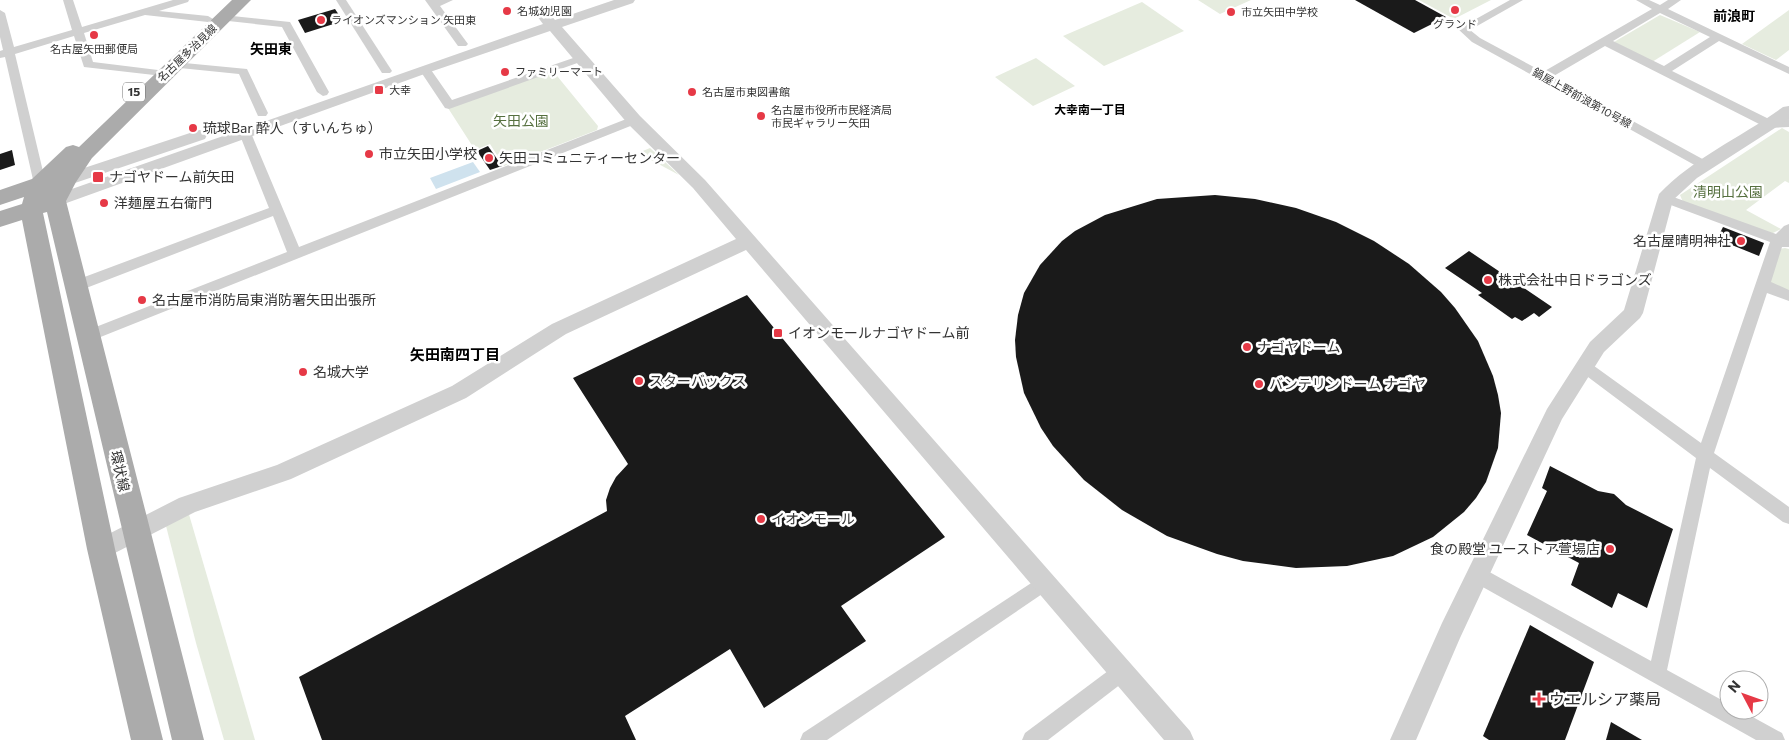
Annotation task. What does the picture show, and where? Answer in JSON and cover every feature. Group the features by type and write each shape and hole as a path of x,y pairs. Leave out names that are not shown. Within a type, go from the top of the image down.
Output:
{"main road":[{"name":"名古屋多治見線","path":"0,198 48,193 154,72 219,12 242,0"},
{"name":"名古屋多治見線","path":"0,220 48,193 85,153 174,65 219,12"},
{"name":"環状線","path":"48,193 76,286 188,740"},
{"path":"48,193 102,549 147,740"}],"street":[{"path":"68,0 88,65 154,72"},
{"path":"137,0 142,12"},
{"path":"4,53 184,0"},
{"path":"342,0 386,71"},
{"path":"448,0 432,2 462,44"},
{"path":"48,193 245,133 425,69 548,21 592,0"},
{"path":"48,193 262,113 462,44 628,0"},
{"name":"鍋屋上野前浪第10号線","path":"1518,0 1463,29 1476,40 1704,165"},
{"path":"1641,0 1789,71"},
{"path":"1543,77 1676,0"},
{"path":"142,12 219,12 286,24 323,92"},
{"path":"0,13 4,53 12,70 48,193"},
{"path":"548,21 579,59 634,120 699,184 1181,740"},
{"path":"1664,71 1718,37"},
{"path":"1606,42 1664,71 1780,124"},
{"path":"425,69 449,105 579,59"},
{"path":"174,65 243,71 262,113"},
{"path":"0,75 12,70"},
{"path":"1403,740 1478,575 1554,415 1597,347 1633,312 1665,198 1704,165 1780,124 1789,111"},
{"path":"88,336 634,120"},
{"path":"245,133 295,254"},
{"path":"1657,674 1706,455 1762,285 1785,238 1665,198"},
{"path":"76,286 277,210"},
{"path":"102,549 187,505 283,472 442,400 559,329 748,240"},
{"path":"1762,285 1789,296"},
{"path":"1585,367 1789,517"},
{"path":"1478,575 1775,740"},
{"path":"810,740 1045,582"},
{"path":"1032,740 1123,671"}],"green space":[{"path":"1198,0 1251,0 1220,14"},
{"name":"グランド","path":"1419,0 1491,0 1454,19"},
{"path":"1142,2 1184,31 1104,66 1063,36"},
{"path":"1789,10 1789,50 1776,60 1742,44"},
{"path":"1660,15 1700,32 1652,62 1614,42"},
{"path":"1036,58 1075,86 1033,106 995,77"},
{"name":"矢田公園","path":"553,71 598,126 597,130 504,166 490,144 475,150 448,108"},
{"name":"清明山公園","path":"1782,128 1789,132 1789,183 1785,181 1746,210 1781,229 1771,234 1683,202 1680,195"},
{"path":"650,148 679,175 638,153"},
{"path":"1779,249 1789,249 1789,292 1773,286 1769,281"},
{"path":"188,511 255,740 224,740 196,643 165,522"}],"water":[{"path":"473,162 480,172 436,189 430,178"}],"building":[{"path":"1355,0 1415,0 1446,17 1414,33"},
{"name":"ライオンズマンション 矢田東","path":"335,9 343,21 305,33 298,20"},
{"name":"矢田コミュニティーセンター","path":"488,146 502,166 490,170 477,151"},
{"path":"12,150 15,165 0,170 0,154"},
{"name":"バンテリンドーム ナゴヤ","path":"1215,195 1255,199 1296,208 1336,222 1374,241 1409,264 1441,292 1455,308 1478,341 1493,376 1498,395 1501,413 1498,448 1486,482 1476,498 1464,512 1433,537 1393,556 1347,566 1296,568 1243,561 1217,554 1167,536 1122,510 1084,480 1053,446 1041,428 1024,393 1016,357 1015,340 1018,315 1024,293 1040,265 1062,241 1075,231 1105,215 1157,199"},
{"name":"名古屋晴明神社","path":"1723,227 1764,243 1759,256 1717,239"},
{"name":"株式会社中日ドラゴンズ","path":"1469,251 1552,307 1539,317 1534,313 1522,321 1515,317 1512,319 1478,295 1482,293 1445,268"},
{"name":"イオンモール","path":"747,295 945,537 841,606 866,641 764,708 730,649 625,716 636,740 322,740 299,677 607,511 606,500 610,488 616,477 628,464 573,378"},
{"name":"食の殿堂 ユーストア萱場店","path":"1550,466 1598,491 1614,494 1626,505 1673,529 1647,608 1618,593 1612,608 1571,585 1579,563 1527,535 1547,491 1542,488"},
{"name":"ウエルシア薬局","path":"1530,625 1594,662 1565,740 1489,740 1483,736"},
{"path":"1611,722 1642,740 1606,740"}],"place":[{"name":"グランド","path":"1455,10"},
{"name":"名城幼児園","path":"507,11"},
{"name":"市立矢田中学校","path":"1231,12"},
{"name":"ライオンズマンション 矢田東","path":"321,20"},
{"name":"名古屋矢田郵便局","path":"94,35"},
{"name":"ファミリーマート","path":"505,72"},
{"name":"大幸","path":"379,90"},
{"name":"名古屋市東図書館","path":"692,92"},
{"name":"名古屋市役所市民経済局 市民ギャラリー矢田","path":"761,116"},
{"name":"琉球Bar 酔人（すいんちゅ）","path":"193,128"},
{"name":"市立矢田小学校","path":"369,154"},
{"name":"矢田コミュニティーセンター","path":"489,158"},
{"name":"ナゴヤドーム前矢田","path":"98,177"},
{"name":"洋麺屋五右衛門","path":"104,203"},
{"name":"名古屋晴明神社","path":"1741,241"},
{"name":"株式会社中日ドラゴンズ","path":"1488,280"},
{"name":"名古屋市消防局東消防署矢田出張所","path":"142,300"},
{"name":"イオンモールナゴヤドーム前","path":"778,333"},
{"name":"ナゴヤドーム","path":"1247,347"},
{"name":"名城大学","path":"303,372"},
{"name":"スターバックス","path":"639,381"},
{"name":"バンテリンドーム ナゴヤ","path":"1259,384"},
{"name":"イオンモール","path":"761,519"},
{"name":"食の殿堂 ユーストア萱場店","path":"1610,549"},
{"name":"ウエルシア薬局","path":"1539,699"}],"district":[{"name":"前浪町","path":"1734,16"},
{"name":"矢田東","path":"271,49"},
{"name":"大幸南一丁目","path":"1090,110"},
{"name":"矢田南四丁目","path":"455,355"}]}
